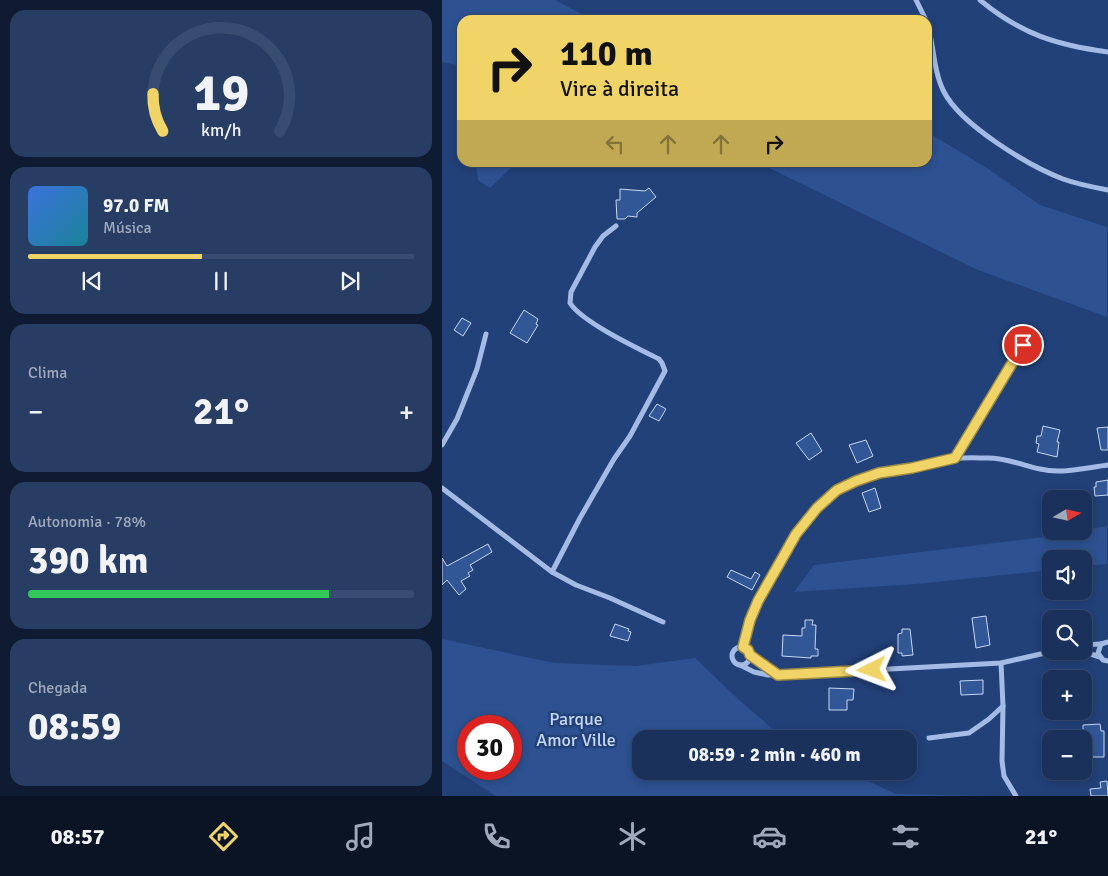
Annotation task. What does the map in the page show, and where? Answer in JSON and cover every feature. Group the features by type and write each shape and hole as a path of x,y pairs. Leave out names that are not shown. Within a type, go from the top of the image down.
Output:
{"street":[{"path":"916,0 924,15"},
{"path":"980,0 995,12 1030,33 1065,44 1108,52"},
{"path":"932,46 944,92 952,104 966,118 994,140 1034,164 1062,178 1090,187 1108,190"},
{"path":"552,572 580,518 630,436 665,371 659,359 594,323 578,312 570,303 571,292 594,247 603,236 616,226"},
{"path":"442,445 457,419 477,369 486,334"},
{"path":"955,458 1023,345"},
{"path":"743,647 756,607 796,534 817,508 837,490 879,473 955,458 1003,459 1054,471 1108,465"},
{"path":"442,488 552,572 576,585 663,622"},
{"path":"1092,644 1108,642"},
{"path":"1101,644 1098,648 1108,668"},
{"path":"743,647 748,650 750,655 778,675"},
{"path":"743,647 735,650 732,655 733,660 760,674 778,675 1001,663 1042,654"},
{"path":"740,665 748,662 750,655"},
{"path":"1001,663 1003,706 1002,761 1004,776 1016,796"},
{"path":"929,738 960,735 969,732 982,724 1003,706"}],"green space":[{"path":"442,0 555,0 584,15 457,15 457,65 442,62"},
{"path":"932,135 987,168 1040,205 1107,227 1107,317 978,270 767,167 932,167"},
{"path":"477,167 512,167 490,188 478,180"},
{"path":"1107,526 1107,564 1092,565 1092,550 1042,550 1042,571 916,584 794,592 814,565 1042,537 1042,540 1092,540 1092,529"},
{"name":"Parque Amor Ville","path":"442,639 554,663 636,666 695,658 774,730 632,730 632,780 866,780 896,794 986,796 496,796 471,780 522,780 522,715 457,715 457,771 442,761"}],"building":[{"path":"649,188 656,197 637,213 637,217 628,216 625,219 617,219 616,200 620,200 620,189 645,191"},
{"path":"524,310 538,319 536,324 538,325 527,343 510,333"},
{"path":"462,318 471,323 463,336 454,330"},
{"path":"657,404 666,409 659,421 649,416"},
{"path":"1043,426 1060,430 1057,442 1059,442 1057,457 1037,452 1039,444 1036,443 1037,436 1041,436"},
{"path":"1108,427 1108,450 1101,450 1097,428"},
{"path":"811,433 822,451 809,460 796,443"},
{"path":"866,440 873,456 857,463 849,445"},
{"path":"1108,480 1108,495 1095,496 1094,487 1096,487 1096,482"},
{"path":"875,488 881,508 869,512 862,493"},
{"path":"488,544 492,552 470,565 473,570 468,573 470,576 461,581 466,589 459,595 447,580 442,585 442,558 447,566"},
{"path":"731,570 751,579 755,572 760,575 752,590 727,577"},
{"path":"986,616 990,645 976,648 972,618"},
{"path":"805,620 813,620 812,625 816,625 815,649 818,649 818,656 811,656 811,658 782,656 783,635 802,636"},
{"path":"615,624 629,629 628,631 631,632 628,641 610,636"},
{"path":"902,629 910,629 913,655 902,656 902,653 898,653 898,634 902,633"},
{"path":"983,680 983,694 961,695 960,681"},
{"path":"829,688 854,689 853,700 847,700 847,710 829,710"},
{"path":"1100,724 1101,731 1104,731 1104,757 1092,757 1092,730 1083,730 1083,725"},
{"path":"1107,781 1108,796 1091,796 1090,789 1101,788 1100,782"}],"route":[{"path":"872,670 778,675 750,655 748,650 743,647 750,620 758,601 796,534 817,508 837,490 879,473 955,458 1023,345"}]}
